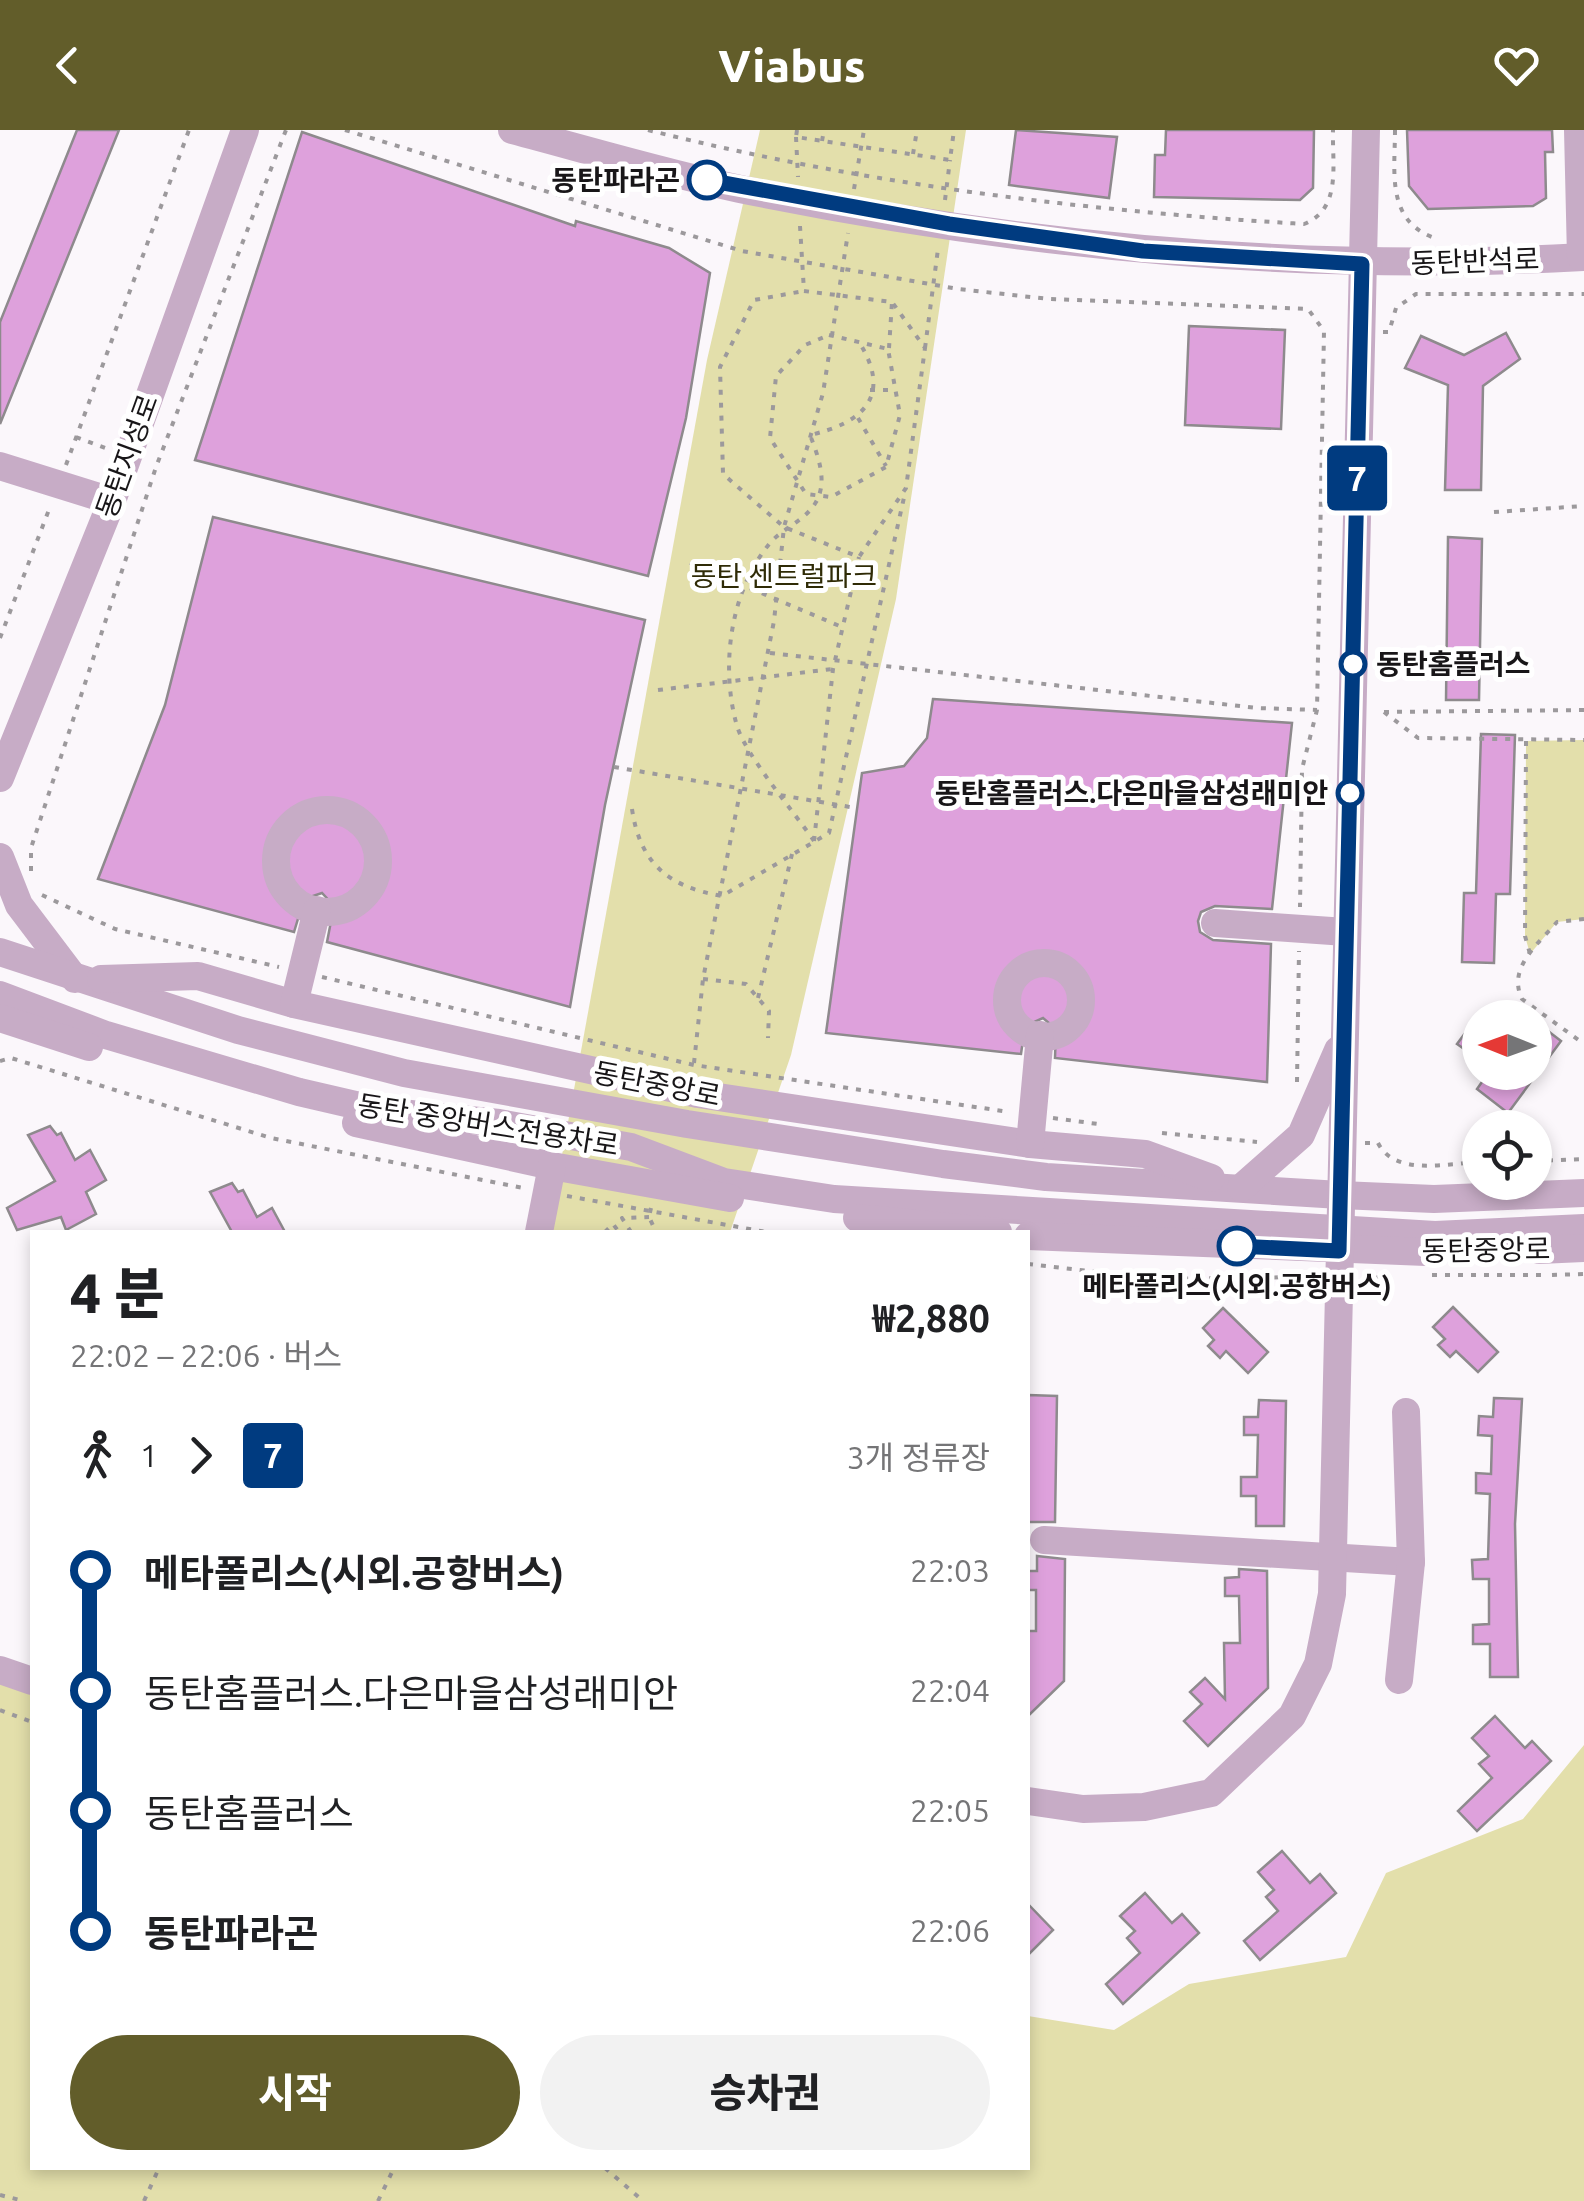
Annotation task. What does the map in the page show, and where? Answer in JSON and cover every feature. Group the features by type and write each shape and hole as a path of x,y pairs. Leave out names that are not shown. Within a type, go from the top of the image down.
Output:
{"street":[{"name":"동탄지성로","path":"0,778 112,501 245,130"},
{"name":"동탄반석로","path":"512,130 738,188 944,225 1143,251 1362,264 1582,257"},
{"path":"1030,1802 1083,1809 1144,1807 1212,1793 1292,1716 1318,1664 1332,1594 1366,130"},
{"path":"1578,130 1582,257"},
{"path":"0,466 112,501"},
{"path":"344,807 363,825 377,849 377,876 365,897 344,910 317,910 294,898 276,880 276,849 290,822 314,808 344,807"},
{"path":"0,857 31,899 76,980"},
{"path":"294,1004 317,910"},
{"path":"1215,923 1346,932"},
{"name":"동탄중앙로","path":"0,952 238,1030 404,1073 687,1124 992,1172 1240,1188"},
{"path":"1049,959 1067,970 1078,985 1083,1002 1077,1020 1062,1032 1040,1036 1022,1031 1009,1017 1005,998 1012,978 1026,966 1049,959"},
{"name":"동탄중앙로","path":"76,980 198,976 294,1004 1030,1144 1145,1154 1339,1223 1434,1199 1584,1193"},
{"name":"동탄 중앙버스전용차로","path":"0,983 118,1025 324,1086 611,1132 738,1172 851,1188 1339,1223 1434,1235 1584,1228"},
{"name":"동탄 중앙버스전용차로","path":"0,995 106,1035 299,1092 380,1110 498,1123 631,1148 724,1182 857,1201 1339,1223 1584,1217"},
{"path":"0,1018 280,1105 552,1166 835,1215 979,1230"},
{"path":"1240,1188 1300,1135 1344,1035"},
{"path":"0,1040 52,1036"},
{"path":"1030,1144 1040,1036"},
{"path":"539,1230 552,1166"},
{"name":"동탄중앙로","path":"1030,1236 1339,1223 1584,1248"},
{"path":"1399,1680 1411,1562 1406,1412"},
{"path":"1044,1540 1411,1562"},
{"path":"0,1670 30,1680"}],"path":[{"path":"0,638 189,130"},
{"path":"286,130 156,467 31,848 31,899 115,929 302,972 692,1079 1105,1125"},
{"path":"345,130 742,251 958,289 1069,300 1296,306 1316,316 1324,331 1317,710 1302,769 1298,1084"},
{"path":"648,130 736,152 971,192 1133,214 1304,224 1325,211 1332,198 1333,130"},
{"path":"797,130 796,136 950,160"},
{"path":"822,141 824,130"},
{"path":"852,206 864,130"},
{"path":"913,154 916,130"},
{"path":"632,809 646,854 666,875 686,890 722,896 829,833 906,488 954,130"},
{"path":"1395,130 1395,200 1422,233 1437,240"},
{"path":"692,1079 704,979 768,652 785,529 822,392 828,336 849,226"},
{"path":"859,558 785,529 723,474 720,367 754,300 804,290 892,302 925,348"},
{"path":"1389,332 1396,308 1416,294 1584,294"},
{"path":"888,350 828,336 805,345 776,376 770,438 806,494 831,497 886,466 900,415 888,350 892,302"},
{"path":"810,436 847,427 858,418 870,390 871,361 859,342"},
{"path":"864,351 875,346"},
{"path":"870,390 896,390"},
{"path":"858,418 886,466"},
{"path":"810,436 821,472 816,504 771,541 746,587 731,630 730,681 738,730 814,841"},
{"path":"814,841 833,669 859,558 906,488"},
{"path":"1494,512 1584,506"},
{"path":"690,563 842,628"},
{"path":"768,652 1257,708 1317,710"},
{"path":"658,690 833,669"},
{"path":"1584,710 1384,712 1418,738 1584,740"},
{"path":"1526,741 1524,936 1530,954"},
{"path":"614,766 856,808"},
{"path":"758,998 792,854"},
{"path":"1584,919 1557,922 1520,968 1519,996 1584,1044"},
{"path":"704,979 746,984 768,1011 768,1038"},
{"path":"1159,1133 1231,1143 1260,1142"},
{"path":"1378,1143 1384,1154 1400,1164 1462,1162"},
{"path":"1552,1160 1584,1159"},
{"path":"655,1230 650,1217 656,1184"},
{"path":"630,1230 622,1218 650,1217"},
{"path":"1030,1264 1158,1278 1314,1280"},
{"path":"1428,1275 1584,1274"},
{"path":"1362,1284 1374,1276 1388,1276"},
{"path":"0,1710 30,1721"},
{"path":"144,2201 158,2170"},
{"path":"378,2201 393,2170"},
{"path":"607,2170 643,2201"},
{"path":"0,2195 24,2201"}],"green space":[{"name":"동탄 센트럴파크","path":"760,130 966,130 896,599 791,1055 731,1230 548,1230 707,360"},
{"path":"1584,740 1584,919 1557,922 1530,954 1525,936 1526,741"},
{"path":"0,1670 30,1680 30,2170 1030,2170 1030,2016 1114,2030 1189,1984 1346,1957 1386,1873 1523,1819 1584,1745 1584,2201 0,2201"}],"building":[{"path":"77,130 119,130 0,424 0,322"},
{"path":"1016,130 1117,137 1109,198 1009,185"},
{"path":"1166,130 1314,130 1313,188 1300,200 1154,197 1155,155 1165,155"},
{"path":"1407,130 1552,130 1553,152 1545,152 1546,198 1533,206 1428,209 1409,186"},
{"path":"302,132 575,226 576,221 669,248 710,273 686,418 648,576 195,460"},
{"path":"1189,326 1285,330 1281,429 1185,425"},
{"path":"1506,333 1520,359 1483,386 1481,490 1445,490 1448,385 1405,368 1421,336 1464,355"},
{"path":"213,517 645,620 605,805 570,1007 327,942 334,906 322,893 304,899 294,932 98,879 165,705"},
{"path":"1448,537 1482,539 1479,700 1446,700"},
{"path":"933,699 1292,723 1272,909 1215,906 1201,912 1198,921 1200,932 1213,940 1271,944 1267,1082 1055,1058 1056,1029 1043,1018 1025,1026 1021,1054 826,1033 862,773 904,766 927,738"},
{"path":"1481,734 1515,735 1510,894 1496,894 1494,963 1462,962 1464,893 1476,893"},
{"path":"1552,1034 1561,1041 1552,1053"},
{"path":"1478,1090 1525,1090 1510,1110 1504,1110"},
{"path":"50,1126 57,1135 61,1133 75,1160 90,1150 106,1180 86,1192 96,1214 66,1230 61,1217 17,1230 7,1208 55,1181 28,1135"},
{"path":"232,1183 238,1192 243,1190 257,1217 272,1208 284,1230 231,1230 210,1192"},
{"path":"1453,1307 1498,1352 1478,1372 1456,1351 1450,1357 1438,1345 1445,1339 1433,1327"},
{"path":"1223,1308 1268,1352 1248,1373 1226,1351 1220,1358 1208,1346 1214,1340 1203,1328"},
{"path":"1030,1395 1057,1396 1055,1522 1030,1522"},
{"path":"1494,1398 1522,1399 1515,1524 1518,1677 1490,1677 1490,1644 1473,1644 1473,1625 1489,1624 1489,1579 1473,1579 1472,1560 1488,1559 1490,1494 1476,1493 1476,1473 1491,1474 1492,1436 1478,1435 1479,1416 1493,1417"},
{"path":"1259,1400 1286,1401 1284,1526 1256,1526 1256,1496 1241,1496 1241,1477 1257,1477 1258,1435 1244,1435 1244,1417 1258,1417"},
{"path":"1037,1556 1065,1559 1064,1681 1030,1714 1030,1631 1036,1631 1036,1590 1030,1590 1030,1571 1037,1571"},
{"path":"1239,1569 1267,1571 1268,1688 1208,1746 1184,1721 1202,1704 1190,1692 1205,1678 1225,1699 1224,1643 1240,1643 1239,1596 1225,1596 1225,1578 1239,1577"},
{"path":"1495,1716 1525,1748 1532,1741 1551,1761 1477,1831 1458,1811 1492,1778 1479,1764 1489,1756 1472,1738"},
{"path":"1282,1851 1310,1883 1320,1874 1336,1893 1260,1960 1244,1941 1278,1911 1266,1897 1274,1890 1258,1872"},
{"path":"1145,1893 1172,1923 1182,1914 1199,1933 1123,2004 1106,1984 1140,1953 1127,1938 1135,1931 1120,1916"},
{"path":"1030,1906 1053,1930 1030,1953"}],"bus line":[{"name":"7","path":"707,180 949,224 1143,251 1362,264 1339,1251 1237,1246"}],"place":[{"name":"동탄파라곤","path":"707,180"},
{"name":"동탄홈플러스","path":"1353,664"},
{"name":"동탄홈플러스.다은마을삼성래미안","path":"1350,793"},
{"name":"메타폴리스(시외.공항버스)","path":"1237,1246"}]}
